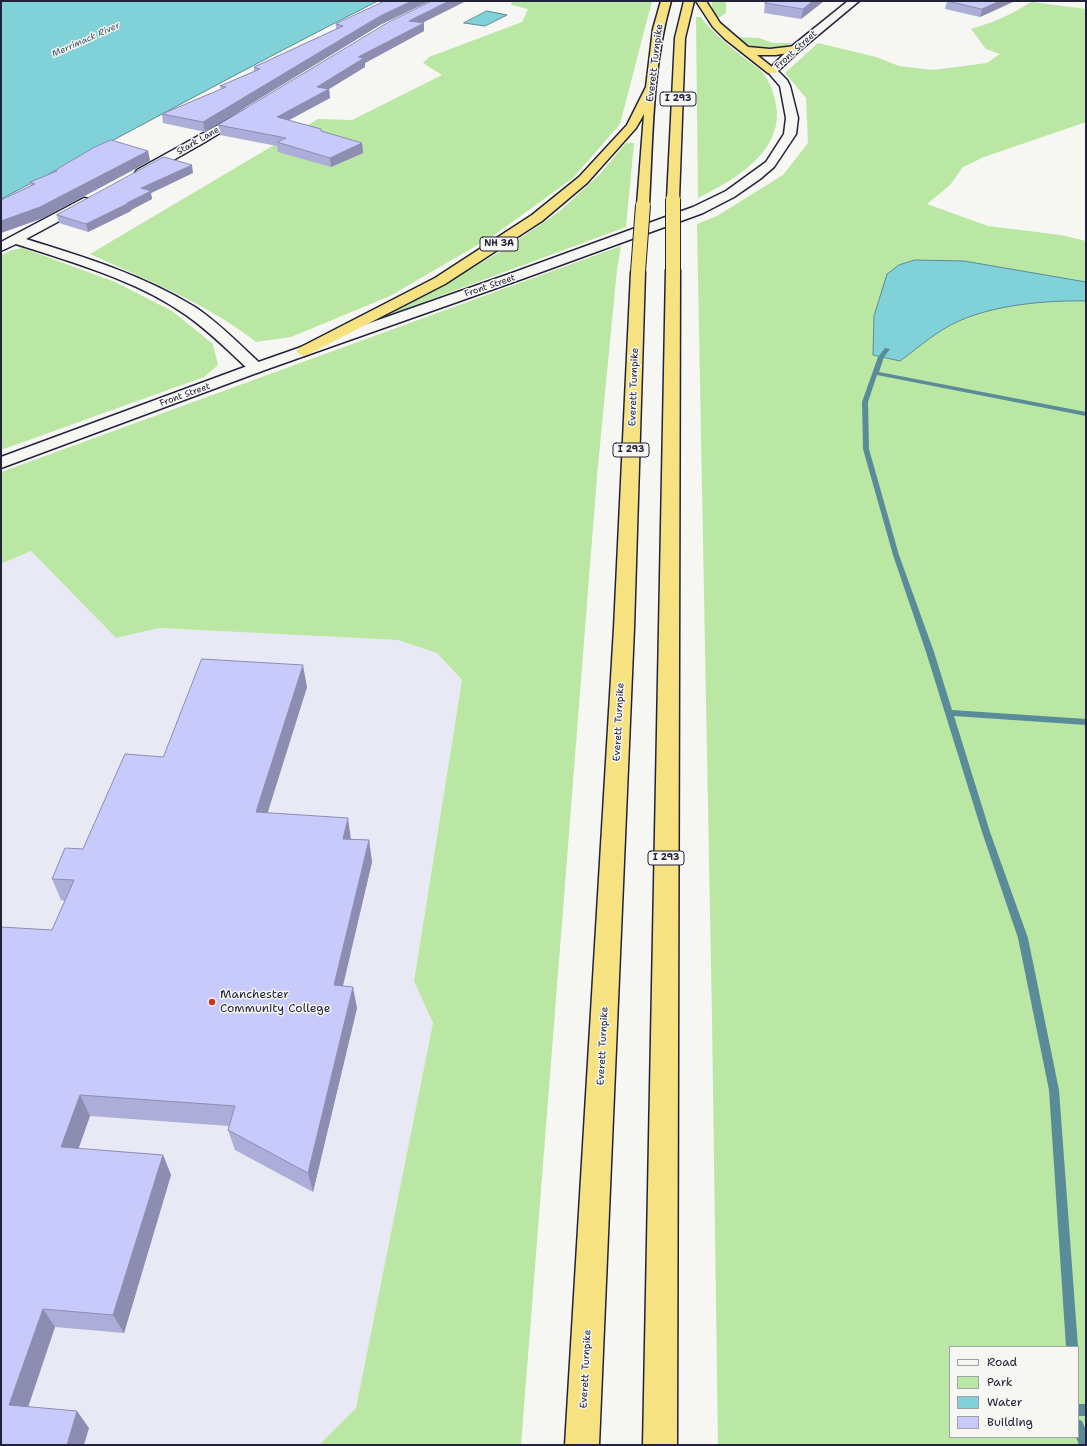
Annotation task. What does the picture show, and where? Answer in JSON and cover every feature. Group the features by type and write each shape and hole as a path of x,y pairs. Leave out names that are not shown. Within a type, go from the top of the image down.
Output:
{"highway":[{"name":"Everett Turnpike","path":"582,1445 624,628 638,272 651,87 658,29 666,1"},
{"name":"I 293","path":"660,1445 673,199 680,38 690,1"},
{"name":"NH 3A","path":"701,1 716,25 772,72"},
{"path":"745,50 759,53 780,52 796,49"},
{"name":"NH 3A","path":"304,351 440,281 537,218 583,180 632,126 651,87"}],"main road":[{"name":"Front Street","path":"1,463 256,368 517,276 698,210 735,191 770,164 790,134 792,118 785,86 783,82 772,72 796,49 854,1"},
{"name":"Stark Lane","path":"131,178 201,140 252,108"},
{"path":"1,248 91,198"},
{"path":"16,240 104,268 167,297 190,311 256,368"}],"shaded area":[{"name":"Manchester Community College","path":"31,551 116,638 159,628 398,640 437,653 462,680 414,980 433,1023 356,1408 319,1445 1,1445 1,564"}],"green space":[{"path":"512,1 652,1 620,124 573,178 493,236 390,296 291,337 256,342 217,315 197,304 90,254 318,119 352,120 442,75 423,63 429,57 522,22 528,9 511,5"},
{"path":"712,1 726,1 726,13 718,18 712,8"},
{"path":"1032,2 1086,9 1086,122 984,157 963,167 950,185 927,204 988,226 1061,235 1086,241 1086,1445 718,1445 712,1018 697,224 717,216 783,175 808,143 806,98 785,73 818,43 876,57 899,66 933,70 987,63 1000,54 986,49 971,29 1018,10"},
{"path":"696,17 701,17 720,38 762,72 769,84 776,105 776,122 772,137 754,162 741,173 698,198"},
{"path":"736,37 759,38 773,43 792,43 785,49 774,51 746,47"},
{"path":"626,143 634,143 626,227 394,313 391,312 441,286 503,250 560,211 600,174"},
{"path":"621,246 617,269 597,476 521,1445 319,1445 356,1408 433,1023 414,981 462,680 437,653 398,640 159,628 116,638 31,551 1,564 1,472"},
{"path":"23,248 115,282 172,311 213,344 218,365 204,377 1,450 1,255 12,250"}],"water":[{"name":"Merrimack River","path":"1,1 378,1 1,199"},
{"path":"487,11 507,15 485,26 464,23"},
{"path":"915,260 964,261 1086,282 1086,301 1055,301 1004,307 988,311 951,325 929,339 900,361 873,355 874,316 887,274 899,265"}],"building":[{"path":"385,1 412,1 380,16 203,122 162,114 226,87 220,86 260,69 254,67 343,26 336,24"},
{"path":"432,1 449,1 409,21 424,23 358,57 364,58 317,87 329,89 277,117 321,129 321,131 362,143 330,158 277,142 286,138 218,125 387,23"},
{"path":"768,1 813,1 803,9 765,3"},
{"path":"948,1 1000,1 982,9"},
{"path":"111,140 148,151 40,207 1,221 1,200 35,184 30,182 57,171 54,171 93,148"},
{"path":"164,157 192,165 141,188 151,191 86,224 57,215"},
{"name":"Manchester Community College","path":"202,659 303,665 256,812 348,818 343,839 369,840 334,985 353,987 308,1173 228,1130 235,1106 80,1095 61,1147 163,1155 113,1315 43,1309 9,1405 77,1411 67,1445 1,1445 1,927 52,930 74,880 52,879 65,848 83,849 125,754 163,757"}],"waterway":[{"path":"887,349 881,357 865,402 866,449 896,555 930,652 986,832 1023,938 1054,1090 1072,1346"},
{"path":"876,373 1086,414"},
{"path":"949,713 1086,722"},
{"path":"1079,1410 1086,1410"},
{"path":"1079,1428 1085,1445"}],"place":[{"name":"Manchester Community College","path":"212,1002"}]}
